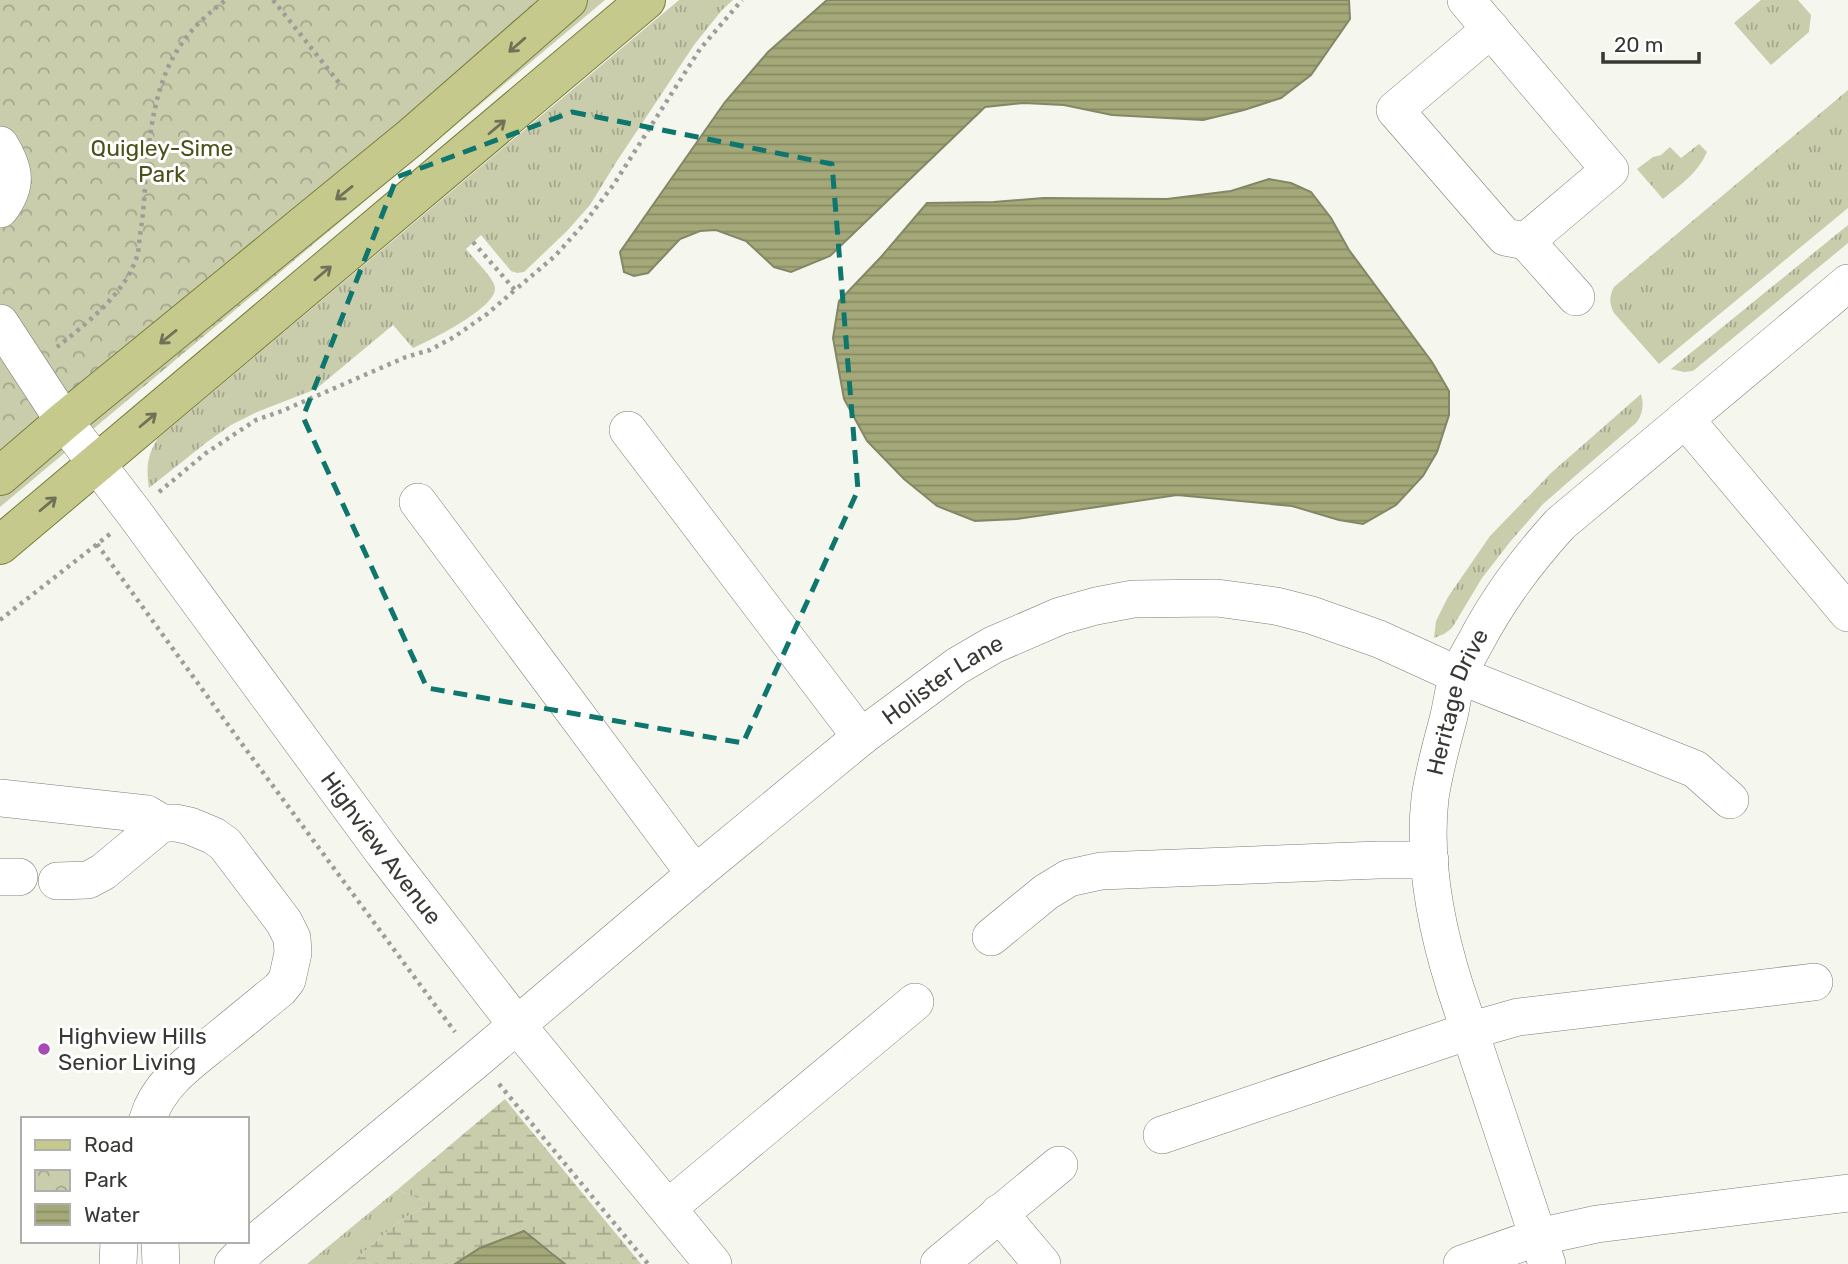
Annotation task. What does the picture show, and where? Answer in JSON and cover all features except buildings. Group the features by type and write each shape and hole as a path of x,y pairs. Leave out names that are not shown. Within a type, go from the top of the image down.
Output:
{"main road":[{"path":"0,476 410,138 568,0"},
{"path":"0,545 646,0"}],"street":[{"path":"1466,0 1610,170 1526,241"},
{"path":"1491,29 1395,110 1505,237 1526,241 1576,297"},
{"path":"0,145 9,161 14,179 10,196 0,209"},
{"name":"Heritage Drive","path":"1543,1250 1444,954 1433,891 1430,800 1458,675 1490,614 1510,584 1560,524 1848,283"},
{"name":"Highview Avenue","path":"0,323 64,421 342,799 517,1025 713,1264"},
{"path":"1685,419 1848,613"},
{"path":"628,429 862,737"},
{"path":"418,502 695,874"},
{"name":"Holister Lane","path":"233,1264 695,874 862,737 957,666 993,645 1060,616 1133,600 1217,598 1276,606 1311,615 1380,639 1458,675 1695,769 1730,800"},
{"path":"0,798 147,814 162,823 176,823 203,830 225,844 284,922 292,939 293,953 288,981 170,1081 159,1094 149,1117"},
{"path":"57,881 88,880 96,876 162,823"},
{"path":"990,937 1046,892 1069,878 1101,871 1430,860"},
{"path":"1162,1135 1469,1031 1518,1017 1814,982"},
{"path":"668,1208 915,1002"},
{"path":"939,1264 1059,1165"},
{"path":"1462,1264 1543,1250 1597,1224 1848,1193"},
{"path":"999,1213 1042,1264"},
{"path":"118,1264 119,1243"},
{"path":"160,1243 161,1264"}],"path":[{"path":"29,370 112,299 127,276 137,257 145,202 146,164 161,83 176,50 187,35 207,14 226,0"},
{"path":"273,0 340,84"},
{"path":"0,620 135,514 206,453 256,420 406,357 430,350 487,314 555,256 583,225 614,184 701,49 742,0"},
{"path":"473,243 515,290"},
{"path":"97,544 429,997 477,1059 648,1264"}],"highlighted area":[{"path":"572,112 832,164 858,490 743,743 427,688 303,417 397,177"}],"green space":[{"name":"Quigley-Sime Park","path":"0,0 605,0 0,507"},
{"path":"679,0 733,0 694,45 590,205 524,272 511,271 481,235 466,249 495,288 493,296 474,314 413,348 393,325 316,389 231,425 149,488 148,462 158,438"},
{"path":"1761,0 1798,0 1811,15 1809,32 1771,65 1734,23"},
{"path":"1848,90 1848,208 1659,364 1614,313 1610,300 1614,287"},
{"path":"1699,144 1707,152 1699,166 1663,199 1637,169 1670,147 1681,158"},
{"path":"1848,225 1848,243 1693,371 1671,369"},
{"path":"1641,394 1642,409 1637,422 1543,504 1482,578 1452,628 1434,638 1436,621 1448,597 1490,536 1551,473"},
{"path":"505,1099 641,1264 565,1264 549,1249 480,1248 455,1264 350,1264 401,1220 428,1205 397,1190"},
{"path":"397,1190 428,1205 401,1220 350,1264 307,1264"}],"water":[{"path":"827,0 1349,0 1350,19 1311,75 1281,98 1203,120 1112,115 1064,105 1024,103 985,107 830,256 791,272 774,267 746,241 716,230 700,231 680,239 648,273 634,276 624,272 620,252 725,102 768,52"},
{"path":"1269,179 1291,183 1311,192 1331,218 1349,250 1432,362 1449,391 1449,415 1437,452 1423,476 1396,505 1363,524 1292,506 1177,495 1017,519 975,521 937,506 904,479 867,441 844,399 833,338 839,301 927,203 1044,198 1167,199 1231,191"},
{"path":"524,1231 565,1264 455,1264 480,1248"}],"place":[{"name":"Highview Hills Senior Living","path":"44,1049"}]}
